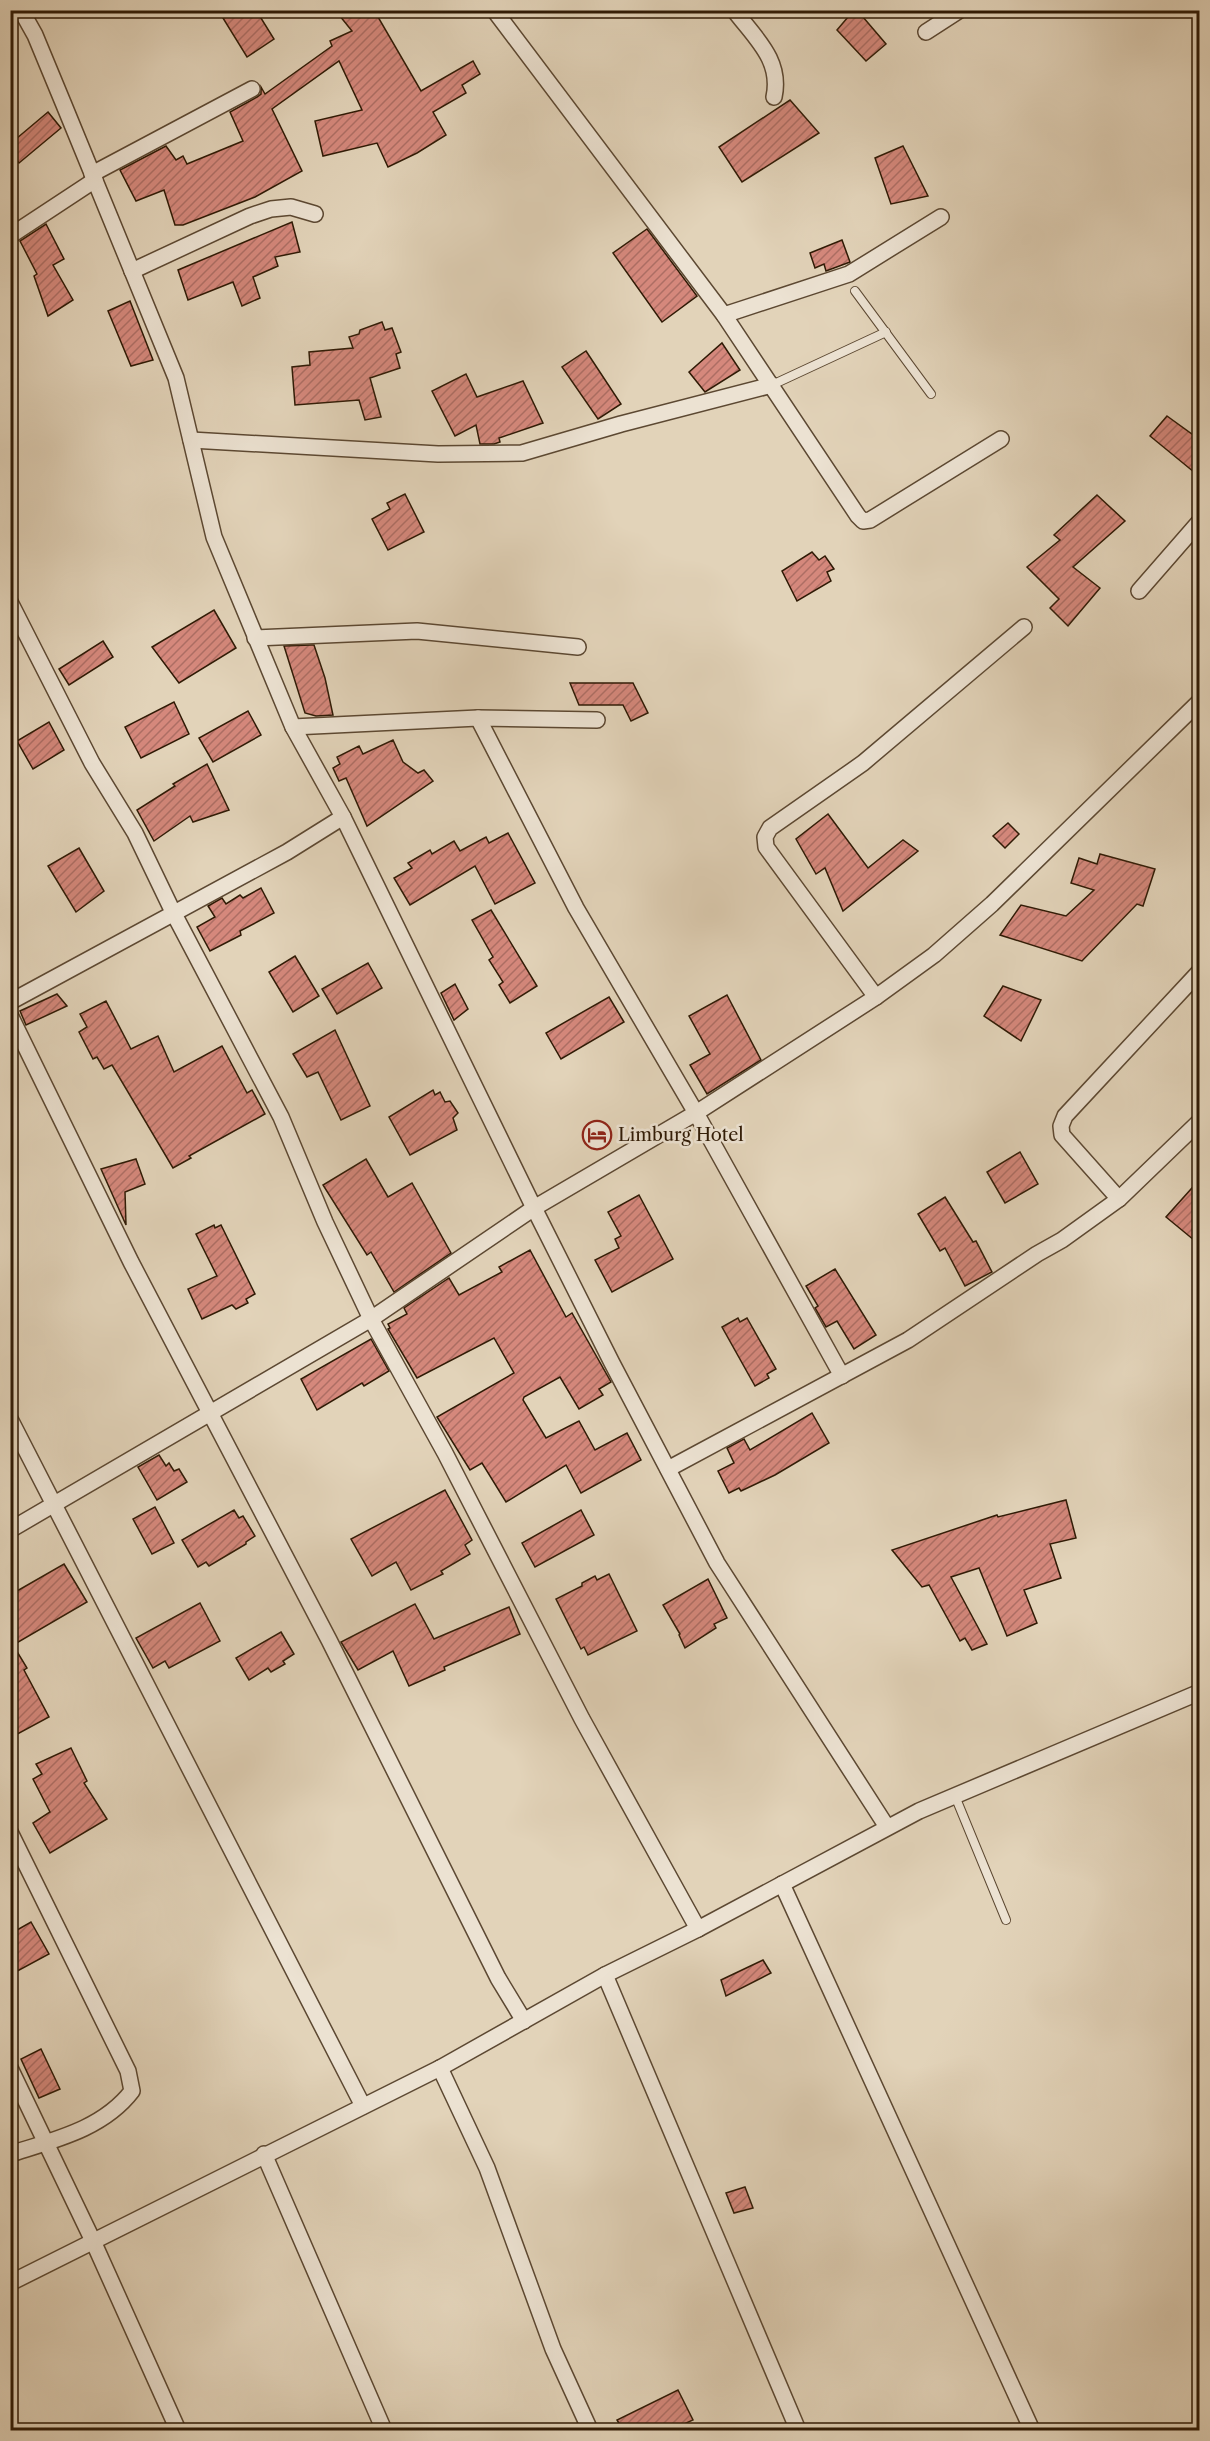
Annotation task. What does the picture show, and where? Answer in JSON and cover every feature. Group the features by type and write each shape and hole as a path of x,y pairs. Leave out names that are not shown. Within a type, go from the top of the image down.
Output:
{"street":[{"path":"21,10 35,35 176,378 214,537 293,727 343,817 534,1208 717,1563 887,1827"},
{"path":"494,10 724,315 863,521 870,520 1001,439"},
{"path":"734,10 768,54 776,71 774,97"},
{"path":"926,32 960,10"},
{"path":"10,236 94,177 252,89"},
{"path":"132,271 250,216 271,209 291,207 315,214"},
{"path":"724,315 849,274 941,217"},
{"path":"191,440 438,454 522,453 621,424 772,385"},
{"path":"1139,591 1200,521"},
{"path":"10,602 92,763 135,834 280,1117 371,1319 445,1453 582,1719 698,1929"},
{"path":"876,997 766,847 765,837 770,828 863,763 1024,627"},
{"path":"255,638 417,631 578,647"},
{"path":"10,1530 371,1319 534,1208 696,1113 876,997 934,955 992,904 1200,701"},
{"path":"293,727 478,718 597,720"},
{"path":"478,718 576,908 696,1113 842,1376"},
{"path":"10,1002 287,852 343,817"},
{"path":"1119,1199 1062,1135 1061,1126 1065,1116 1200,971"},
{"path":"10,1015 131,1262 334,1650 498,1978 524,2021"},
{"path":"668,1470 908,1340 1037,1254 1062,1240 1119,1199 1200,1121"},
{"path":"10,1419 363,2106"},
{"path":"10,2283 440,2068 605,1975 698,1929 887,1827 1200,1692"},
{"path":"10,1832 128,2071 132,2091 122,2105 77,2133 10,2154"},
{"path":"782,1884 1032,2430"},
{"path":"605,1975 798,2430"},
{"path":"10,2068 93,2241 178,2430"},
{"path":"440,2068 487,2168 553,2349 590,2430"},
{"path":"264,2154 384,2430"}],"lane":[{"path":"855,291 931,394"},
{"path":"772,385 885,332"},
{"path":"955,1796 1006,1920"}],"building":[{"path":"218,10 256,10 274,39 247,57"},
{"path":"335,10 374,10 421,91 473,61 480,74 462,85 466,93 433,112 446,135 388,167 377,143 323,156 315,121 362,110 339,61 272,109 302,171 255,197 183,225 175,225 164,190 136,201 120,170 166,146 176,160 183,156 187,164 243,141 230,112 261,94 261,87 265,94 332,46 330,41 352,31"},
{"path":"854,10 857,10 886,44 866,61 837,30"},
{"path":"790,100 819,133 742,182 719,147"},
{"path":"48,112 61,128 19,163 10,152 10,144"},
{"path":"903,146 928,196 891,204 875,158"},
{"path":"292,222 300,252 275,257 278,266 253,277 260,298 242,306 233,282 188,300 178,270"},
{"path":"46,224 64,259 53,265 73,300 48,316 34,276 37,274 20,241"},
{"path":"647,229 697,296 662,322 613,253"},
{"path":"842,240 850,262 826,271 824,264 815,268 810,253"},
{"path":"130,301 153,360 131,366 108,311"},
{"path":"382,322 385,330 392,328 401,352 396,354 400,368 370,378 381,417 365,420 359,400 295,405 292,367 310,365 309,352 353,348 349,337 359,334 360,330"},
{"path":"722,343 740,370 705,392 689,372"},
{"path":"586,351 621,404 598,419 562,367"},
{"path":"466,374 477,397 523,381 543,423 499,438 500,442 494,444 480,444 476,425 455,436 432,391"},
{"path":"1167,416 1200,440 1200,477 1150,436"},
{"path":"405,494 424,532 388,550 372,519 390,509 387,503"},
{"path":"1097,495 1125,521 1073,567 1100,588 1068,626 1050,608 1059,599 1027,567 1060,540 1054,535"},
{"path":"812,552 819,560 825,556 834,569 827,572 831,581 797,601 782,571"},
{"path":"214,610 236,648 179,683 152,647"},
{"path":"103,641 113,657 69,685 59,669"},
{"path":"314,645 325,678 333,715 316,716 305,713 284,646"},
{"path":"570,683 633,683 648,713 631,721 623,705 579,705"},
{"path":"174,702 189,734 141,758 125,727"},
{"path":"248,711 261,735 213,762 199,738"},
{"path":"49,722 64,750 33,769 17,741"},
{"path":"393,740 403,762 418,773 424,770 433,781 367,826 346,778 339,781 333,768 340,764 337,757 359,746 363,754"},
{"path":"207,764 229,810 193,822 190,816 154,841 137,810 175,786 173,784"},
{"path":"828,814 868,868 903,840 918,851 843,911 825,868 816,874 796,839"},
{"path":"1008,823 1019,834 1005,848 993,836"},
{"path":"508,833 535,883 495,904 475,866 410,905 394,878 412,868 408,863 430,850 432,854 454,841 460,851 486,837 489,843"},
{"path":"79,848 104,891 76,912 48,866"},
{"path":"1100,854 1155,869 1143,906 1137,904 1082,961 1000,935 1021,905 1066,916 1094,890 1071,883 1079,858 1097,864"},
{"path":"261,888 274,913 240,931 241,935 210,951 197,927 215,917 208,906 222,898 226,904 240,895 243,898"},
{"path":"491,910 537,986 510,1003 499,985 503,982 489,960 493,957 472,920"},
{"path":"295,956 319,996 293,1012 269,972"},
{"path":"368,963 382,988 337,1014 322,989"},
{"path":"455,984 468,1009 454,1020 441,993"},
{"path":"1003,986 1041,1000 1021,1041 984,1016"},
{"path":"57,994 67,1006 26,1025 20,1011"},
{"path":"727,995 761,1060 707,1094 690,1065 710,1054 689,1016"},
{"path":"609,997 624,1022 561,1059 546,1033"},
{"path":"106,1001 131,1049 158,1036 174,1072 222,1046 247,1093 252,1090 265,1114 189,1156 191,1158 173,1168 112,1065 104,1069 97,1057 93,1059 79,1032 87,1027 80,1014"},
{"path":"335,1030 370,1106 341,1120 318,1072 307,1077 293,1054"},
{"path":"433,1090 435,1095 440,1092 445,1102 450,1101 458,1113 453,1118 457,1130 410,1155 389,1117"},
{"path":"1020,1152 1038,1184 1005,1203 987,1172"},
{"path":"136,1159 145,1184 125,1192 126,1225 101,1169"},
{"path":"366,1159 388,1197 412,1183 451,1253 394,1292 371,1252 367,1255 323,1185"},
{"path":"1200,1179 1200,1245 1166,1217"},
{"path":"639,1195 673,1259 612,1292 595,1260 619,1248 615,1239 621,1236 608,1212"},
{"path":"945,1197 973,1242 976,1241 992,1272 965,1286 945,1248 940,1251 918,1214"},
{"path":"214,1225 215,1228 221,1225 255,1294 246,1299 248,1303 236,1309 232,1305 202,1319 188,1289 217,1276 196,1234"},
{"path":"530,1250 566,1317 572,1313 611,1382 599,1389 603,1395 579,1409 560,1377 524,1397 523,1400 546,1438 579,1421 595,1450 627,1433 641,1460 581,1493 566,1465 506,1502 482,1463 470,1470 437,1417 514,1373 494,1338 417,1378 388,1329 390,1328 388,1324 407,1314 404,1308 449,1278 459,1295 502,1272 499,1267"},
{"path":"835,1269 876,1335 854,1349 837,1321 826,1327 815,1308 818,1306 806,1286"},
{"path":"738,1318 740,1322 747,1318 776,1369 767,1374 769,1378 755,1386 722,1327"},
{"path":"371,1339 389,1371 364,1386 362,1383 317,1410 301,1379"},
{"path":"812,1413 829,1443 775,1475 741,1491 739,1488 729,1493 718,1471 734,1463 727,1448 744,1439 750,1450"},
{"path":"159,1455 166,1466 169,1463 174,1471 179,1469 187,1482 157,1500 138,1467"},
{"path":"445,1490 472,1540 465,1545 470,1554 441,1571 443,1574 411,1590 396,1562 372,1576 351,1539"},
{"path":"1066,1500 1076,1538 1050,1544 1061,1578 1024,1590 1037,1623 1007,1636 979,1568 951,1577 987,1644 972,1650 965,1638 960,1641 929,1585 922,1587 892,1550 997,1515 998,1517"},
{"path":"155,1507 174,1543 152,1554 133,1519"},
{"path":"234,1510 239,1518 243,1516 255,1536 209,1566 206,1562 198,1567 182,1540"},
{"path":"581,1510 594,1535 535,1567 522,1543"},
{"path":"64,1564 87,1602 13,1645 27,1668 24,1670 49,1717 10,1738 10,1595"},
{"path":"609,1574 637,1631 588,1655 584,1647 581,1649 556,1599 582,1586 582,1583 595,1576 597,1580"},
{"path":"708,1579 727,1618 714,1624 716,1628 685,1648 680,1634 663,1605"},
{"path":"200,1603 220,1641 169,1668 165,1661 153,1668 136,1638"},
{"path":"415,1604 434,1639 509,1607 520,1634 444,1667 445,1670 409,1686 393,1651 358,1670 341,1642"},
{"path":"281,1632 294,1654 283,1661 285,1664 271,1672 268,1668 249,1680 236,1658"},
{"path":"71,1748 87,1781 84,1783 107,1819 50,1853 33,1823 50,1812 33,1779 42,1774 36,1764"},
{"path":"31,1922 49,1954 10,1975 10,1934"},
{"path":"763,1960 771,1973 726,1996 721,1980"},
{"path":"41,2049 60,2089 39,2098 21,2059"},
{"path":"745,2187 753,2208 734,2213 726,2193"},
{"path":"678,2390 693,2420 671,2430 623,2430 617,2420"}],"place":[{"name":"Limburg Hotel","path":"597,1135"}]}
